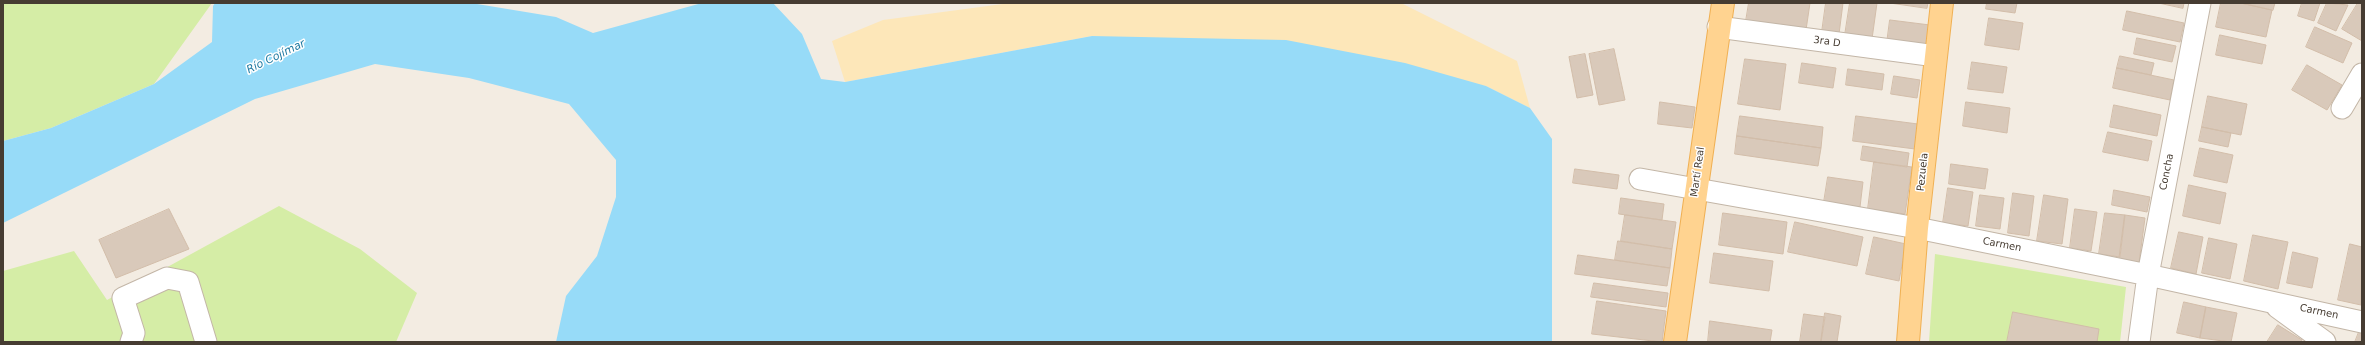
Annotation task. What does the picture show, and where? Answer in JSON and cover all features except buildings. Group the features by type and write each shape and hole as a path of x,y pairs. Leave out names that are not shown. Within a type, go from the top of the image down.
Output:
{"main road":[{"name":"Martí Real","path":"1675,342 1718,27 1723,3"},
{"name":"Pezuela","path":"1908,342 1917,228 1942,3"}],"street":[{"name":"Concha","path":"2139,342 2148,275 2200,3"},
{"name":"3ra D","path":"1718,27 1936,56"},
{"path":"2342,108 2362,74"},
{"name":"Carmen","path":"1640,179 1917,228 2148,275 2362,322"},
{"path":"131,342 134,333 123,298 167,278 188,282 206,342"},
{"path":"2271,302 2324,342"}],"green space":[{"path":"3,3 212,3 154,84 51,128 3,141"},
{"path":"279,206 360,249 417,293 396,342 3,342 3,271 74,251 107,300"},
{"path":"1935,254 2126,287 2120,342 1929,342"}],"sand":[{"path":"1010,3 1401,3 1517,61 1530,108 1486,86 1092,36 845,82 832,41 883,20"}],"water":[{"name":"Río Cojímar","path":"215,3 471,3 556,17 593,33 702,3 773,3 802,34 821,79 845,82 1092,36 1286,40 1405,63 1486,86 1530,108 1552,139 1552,342 556,342 566,296 597,256 616,197 616,160 569,104 469,78 375,64 255,99 3,223 3,141 51,128 154,84 212,42 213,6"}]}
